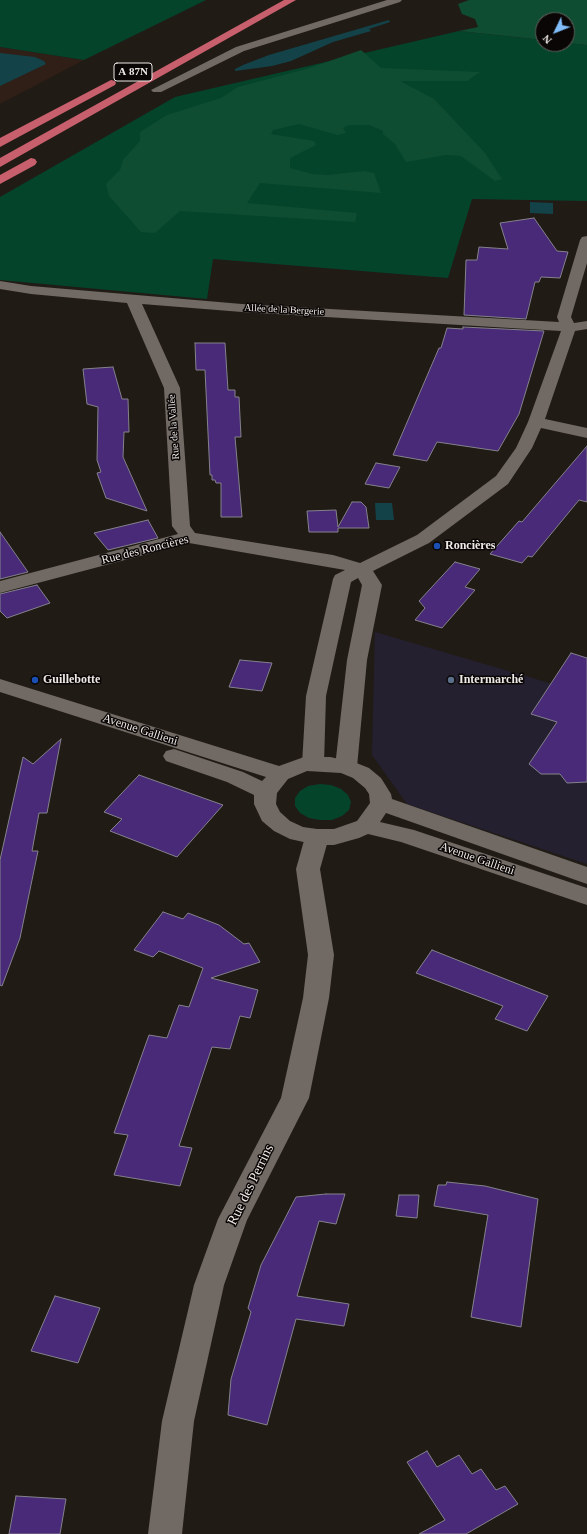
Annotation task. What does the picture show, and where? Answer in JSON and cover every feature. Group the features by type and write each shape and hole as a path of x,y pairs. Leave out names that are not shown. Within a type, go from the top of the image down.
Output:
{"highway":[{"name":"A 87N","path":"0,163 290,0"},
{"path":"143,98 157,90 164,83 248,32 260,17"},
{"name":"A 87N","path":"0,143 123,77"},
{"path":"0,180 41,156"}],"street":[{"path":"157,90 240,48 397,0"},
{"path":"313,764 316,696 342,579 423,539 460,513 502,480 524,448 536,422 569,328 564,317 587,240"},
{"name":"Allée de la Bergerie","path":"0,286 242,308 546,324 569,328 587,325"},
{"name":"Rue de la Vallée","path":"132,298 172,388 181,526 189,537"},
{"path":"536,422 587,433"},
{"name":"Rue des Roncières","path":"0,587 189,537 333,561 362,569"},
{"path":"346,767 357,660 372,585 362,569"},
{"name":"Avenue Gallieni","path":"0,685 280,774"},
{"name":"Avenue Gallieni","path":"0,698 236,777 266,792"},
{"path":"304,764 330,764 346,767 361,773 373,782 380,794 381,803 365,826 351,833 334,837 317,837 298,834 282,826 270,816 265,804 266,792 280,774 304,764"},
{"name":"Avenue Gallieni","path":"381,803 587,876"},
{"name":"Avenue Gallieni","path":"365,826 406,835 587,897"},
{"name":"Rue des Perrins","path":"165,1534 178,1421 209,1285 233,1219 295,1098 316,998 321,955 308,869 317,837"}],"shaded area":[{"path":"0,47 84,60 0,104"},
{"path":"375,632 587,694 587,864 407,804 372,755"}],"green space":[{"path":"0,0 206,0 84,60 0,47"},
{"path":"469,0 587,0 587,45 575,44 575,12 535,12 535,39 459,31 478,27 475,19 462,14 458,4"},
{"path":"459,31 535,39 535,52 575,52 575,44 587,45 587,201 472,199 448,278 213,259 207,299 0,280 0,197 175,97"},
{"path":"361,50 381,68 480,72 467,81 400,81 434,99 485,153 502,179 495,181 461,156 446,155 406,162 395,144 383,134 383,131 369,125 349,125 343,128 346,133 337,135 299,124 273,130 271,134 314,141 316,145 290,158 290,168 312,174 328,175 364,171 374,173 381,193 260,183 247,203 357,213 355,222 180,211 155,233 141,232 109,196 106,184 120,170 123,160 140,141 140,132 167,115 221,98 238,87 310,68"},
{"path":"320,784 331,785 341,789 348,795 351,802 349,810 342,816 332,820 309,818 300,813 295,806 295,798 300,791 308,786"}],"water":[{"path":"389,20 390,22 369,29 371,31 333,42 291,61 272,66 235,71 235,69 243,65 269,55"},
{"path":"0,53 35,57 44,61 46,64 0,86"},
{"path":"530,202 553,203 553,214 530,213"},
{"path":"375,503 392,503 394,520 376,520"}],"building":[{"path":"534,218 557,251 568,252 560,278 541,277 539,282 535,282 526,319 464,315 466,260 477,260 479,247 508,249 500,223"},
{"path":"463,327 544,331 519,414 498,451 437,442 427,461 393,455 439,348 441,348 447,328 463,329"},
{"path":"195,343 225,343 228,390 235,390 235,397 239,397 241,437 235,437 242,517 221,517 221,483 216,483 215,480 212,480 212,475 210,475 205,370 196,370"},
{"path":"113,367 122,399 128,399 129,432 124,432 123,457 147,511 106,498 97,473 101,472 97,460 98,407 87,404 83,369"},
{"path":"587,446 587,502 579,500 532,557 528,556 522,563 490,554 519,521 522,522"},
{"path":"376,463 400,467 389,488 365,484"},
{"path":"352,502 361,502 366,507 369,528 338,528 338,532 309,532 307,511 336,510 338,527"},
{"path":"148,520 158,538 108,550 94,533"},
{"path":"0,532 28,572 0,579"},
{"path":"455,562 480,569 465,587 475,590 442,628 415,620 425,608 419,601"},
{"path":"37,585 50,603 7,618 0,611 0,594"},
{"path":"571,653 587,658 587,782 567,783 560,774 541,774 529,764 557,722 531,714"},
{"path":"240,660 272,663 262,691 229,687"},
{"path":"61,739 47,813 39,813 32,851 38,851 20,938 2,986 0,985 0,860 23,757 33,764"},
{"path":"139,775 223,805 177,857 110,831 122,819 104,812"},
{"path":"163,912 183,919 188,913 219,925 244,944 249,943 260,962 211,978 258,990 250,1018 240,1016 230,1049 212,1047 179,1146 192,1148 180,1186 114,1175 128,1135 114,1133 149,1035 167,1038 179,1005 189,1007 203,968 159,951 153,957 134,950"},
{"path":"432,950 548,996 527,1031 495,1019 503,1006 416,973"},
{"path":"447,1182 485,1186 538,1199 521,1327 471,1317 488,1215 434,1206 438,1185 446,1185"},
{"path":"345,1194 336,1224 319,1221 297,1296 349,1304 344,1326 296,1319 267,1425 228,1415 231,1379 251,1312 248,1308 261,1265 296,1197"},
{"path":"399,1195 419,1195 417,1218 396,1216"},
{"path":"55,1296 100,1308 78,1363 31,1351"},
{"path":"427,1451 437,1467 459,1455 472,1474 481,1469 496,1490 505,1486 518,1504 466,1534 419,1534 445,1520 407,1462"},
{"path":"16,1496 66,1499 60,1534 9,1534"}],"place":[{"name":"Roncières","path":"437,546"},
{"name":"Guillebotte","path":"35,680"},
{"name":"Intermarché","path":"451,680"}]}
